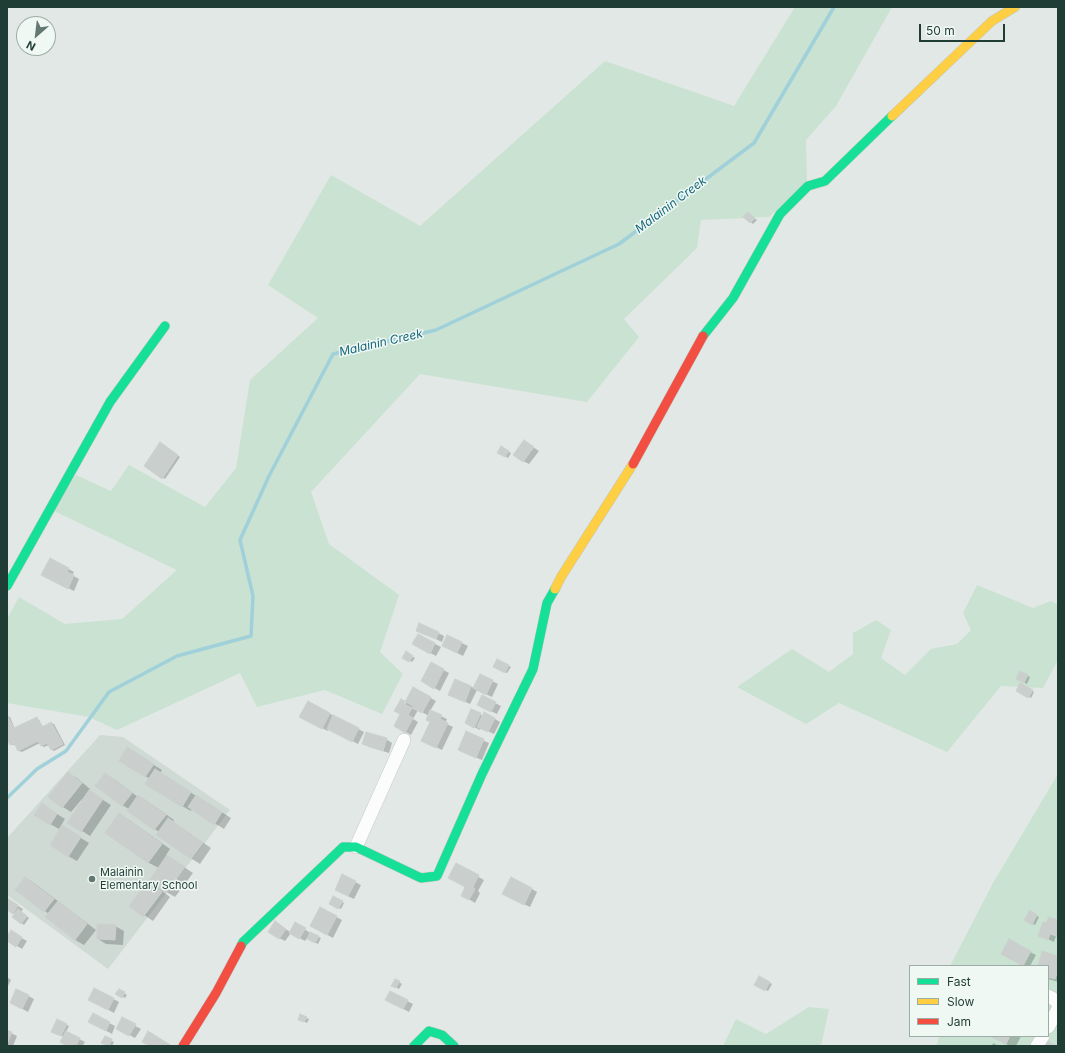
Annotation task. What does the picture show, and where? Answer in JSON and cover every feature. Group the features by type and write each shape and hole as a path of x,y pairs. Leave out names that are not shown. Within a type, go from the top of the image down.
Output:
{"street":[{"path":"183,1046 216,993 243,942 343,847 356,847 421,878 437,876 482,774 532,669 547,603 561,577 638,457 705,333 733,298 780,214 808,186 825,181 992,21 1015,7"},
{"path":"7,586 110,402 165,326"},
{"path":"356,847 404,740"},
{"path":"1049,996 1058,1004"},
{"path":"1049,1025 1058,1009"},
{"path":"414,1046 429,1031 442,1035 454,1046"},
{"path":"1037,1046 1042,1037"}],"shaded area":[{"name":"Malainin Elementary School","path":"100,735 123,737 230,810 108,969 7,895 7,838"}],"green space":[{"path":"795,7 892,7 836,106 806,140 807,181 769,217 701,220 697,248 624,319 639,337 587,402 420,374 311,492 329,544 399,595 380,652 403,674 382,714 325,690 257,707 240,673 117,730 89,717 7,703 7,619 19,597 65,624 122,619 177,570 52,510 76,475 111,491 129,465 205,507 236,468 250,380 318,318 268,285 331,175 420,226 605,61 734,106"},
{"path":"977,585 1033,608 1051,601 1058,605 1058,660 1043,688 1001,686 947,752 839,703 806,724 737,687 792,649 829,672 853,654 853,633 876,620 891,630 881,658 905,675 931,649 957,644 971,630 963,613"},
{"path":"1058,774 1058,1046 936,1046 940,1037 1049,1037 1049,965 951,965 993,883"},
{"path":"809,1007 829,1009 821,1046 723,1046 736,1019 766,1034"}],"building":[{"path":"748,212 755,218 750,223 743,217"},
{"path":"524,440 534,447 523,462 513,455"},
{"path":"160,442 178,455 162,479 144,466"},
{"path":"501,446 509,451 505,457 497,453"},
{"path":"50,558 69,568 67,572 74,575 68,589 41,575"},
{"path":"419,623 439,632 436,639 416,631"},
{"path":"418,634 435,643 430,654 412,644"},
{"path":"447,635 462,642 457,653 442,646"},
{"path":"406,651 413,656 409,662 402,658"},
{"path":"497,659 509,665 505,673 493,667"},
{"path":"431,662 444,669 434,689 421,681"},
{"path":"1020,671 1028,675 1024,683 1016,679"},
{"path":"480,674 493,680 486,695 473,688"},
{"path":"455,679 471,686 465,702 448,695"},
{"path":"1020,683 1033,690 1028,698 1016,691"},
{"path":"413,687 431,697 422,713 404,704"},
{"path":"482,695 496,702 491,712 477,705"},
{"path":"401,699 413,706 408,715 413,718 405,733 394,726 400,714 394,711"},
{"path":"308,701 330,713 322,729 299,717"},
{"path":"471,709 481,713 474,728 465,723"},
{"path":"430,710 442,715 440,719 448,723 436,748 421,741 430,722 426,720"},
{"path":"484,712 495,718 488,732 477,727"},
{"path":"7,715 14,728 37,717 42,727 51,722 63,744 51,750 47,743 41,746 38,741 18,751 14,743 10,745 7,739"},
{"path":"333,715 359,728 352,742 327,729"},
{"path":"466,731 484,739 476,758 458,750"},
{"path":"366,732 387,738 383,751 362,744"},
{"path":"127,747 154,764 145,777 119,761"},
{"path":"155,769 191,792 182,807 145,784"},
{"path":"68,772 82,783 62,808 48,797"},
{"path":"105,773 132,793 122,806 95,786"},
{"path":"89,790 103,799 81,832 67,823"},
{"path":"138,795 166,815 154,830 127,811"},
{"path":"196,795 222,812 214,825 188,807"},
{"path":"42,803 57,814 50,825 34,815"},
{"path":"119,813 162,844 148,863 105,833"},
{"path":"168,818 203,843 191,859 156,835"},
{"path":"62,825 81,837 68,857 50,845"},
{"path":"167,855 185,867 166,893 149,881"},
{"path":"456,863 479,875 473,887 475,889 469,900 461,896 465,887 448,878"},
{"path":"342,874 356,881 348,896 335,890"},
{"path":"25,877 54,899 44,912 15,890"},
{"path":"511,877 532,888 524,905 502,894"},
{"path":"148,881 162,892 143,917 129,906"},
{"path":"333,896 343,901 338,909 329,904"},
{"path":"7,898 18,905 13,914 7,910"},
{"path":"58,901 87,924 75,940 45,917"},
{"path":"320,907 337,916 327,935 310,926"},
{"path":"18,909 27,916 21,924 12,917"},
{"path":"1030,910 1037,915 1032,925 1024,920"},
{"path":"1049,917 1058,920 1058,931 1056,936 1050,934 1048,940 1038,936 1043,922 1046,923"},
{"path":"275,921 286,929 279,939 268,932"},
{"path":"295,922 306,928 299,939 289,933"},
{"path":"97,924 116,925 115,940 97,939"},
{"path":"11,930 22,937 16,947 7,941 7,936"},
{"path":"310,932 319,936 315,943 307,939"},
{"path":"1009,939 1031,951 1024,965 1001,954"},
{"path":"1042,951 1058,956 1058,970 1055,979 1049,977 1049,965 1038,965"},
{"path":"759,976 770,982 765,991 754,985"},
{"path":"395,979 400,981 396,988 391,986"},
{"path":"94,988 114,998 108,1010 88,1000"},
{"path":"16,989 29,995 22,1009 10,1003"},
{"path":"119,989 125,992 122,998 115,994"},
{"path":"390,991 408,1000 403,1009 385,1000"},
{"path":"93,1013 110,1022 106,1031 88,1022"},
{"path":"300,1014 307,1017 304,1022 298,1020"},
{"path":"122,1017 136,1024 129,1036 116,1029"},
{"path":"57,1019 67,1024 61,1036 51,1032"},
{"path":"7,1030 12,1032 7,1044"},
{"path":"66,1031 80,1038 76,1046 67,1046 60,1042"},
{"path":"148,1031 172,1046 150,1046 142,1042"},
{"path":"105,1036 112,1039 109,1046 101,1043"},
{"path":"991,1037 1010,1037 1006,1044"},
{"path":"1044,1039 1056,1046 1040,1046"}],"waterway":[{"name":"Malainin Creek","path":"7,798 37,769 66,751 109,692 177,656 251,636 253,596 240,540 269,476 333,354 436,330 619,244 754,143 834,7"}],"traffic: fast":[{"path":"703,336 733,298 780,214 808,186 825,181 892,116"},
{"path":"7,586 110,402 165,326"},
{"path":"241,946 243,942 343,847 356,847 421,878 437,876 482,774 533,669 547,603 555,589"},
{"path":"414,1046 429,1031 442,1035 454,1046"}],"traffic: slow":[{"path":"892,116 992,21 1015,7"},
{"path":"555,589 561,577 633,464"}],"traffic: jam":[{"path":"633,464 703,336"},
{"path":"183,1046 216,993 241,946"}],"place":[{"name":"Malainin Elementary School","path":"92,879"}]}
